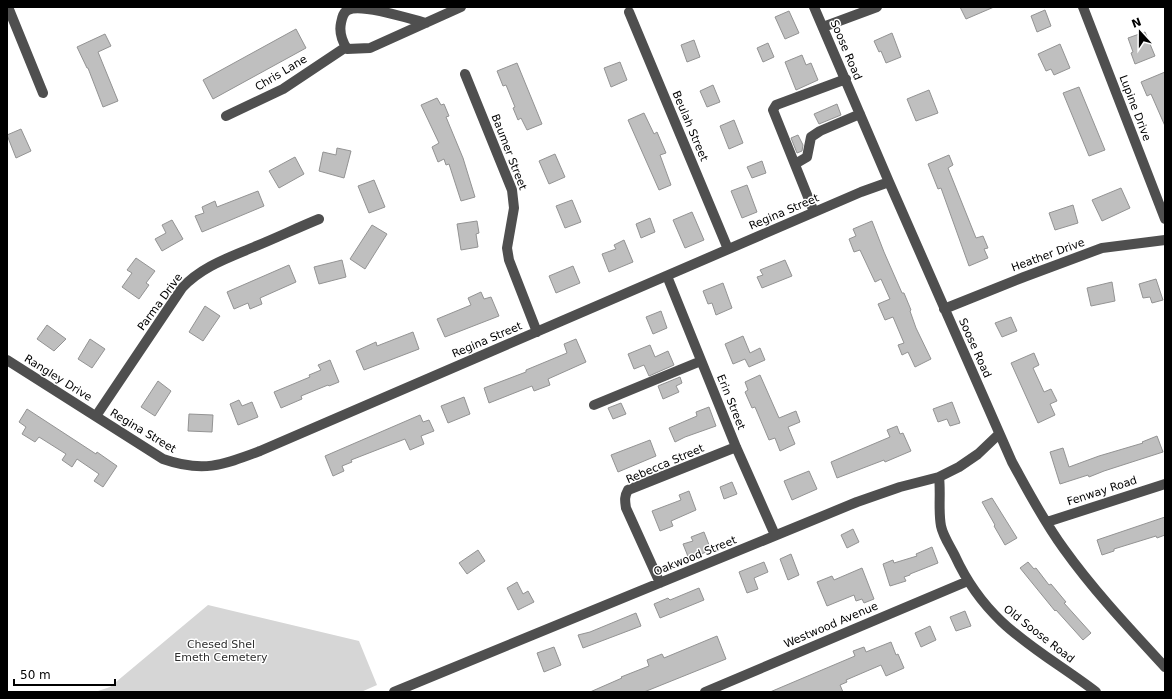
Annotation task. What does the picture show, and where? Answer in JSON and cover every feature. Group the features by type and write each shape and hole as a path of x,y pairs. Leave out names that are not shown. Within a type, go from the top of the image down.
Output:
{"street":[{"path":"8,7 43,93"},
{"path":"426,23 379,11 355,8 346,9 342,16 340,27 342,41 347,49 370,48 426,23 461,7"},
{"name":"Soose Road","path":"814,7 944,309 1012,462 1063,548 1087,579 1165,667"},
{"path":"823,27 877,7"},
{"name":"Lupine Drive","path":"1083,7 1165,219"},
{"name":"Beulah Street","path":"629,12 728,249"},
{"name":"Chris Lane","path":"226,116 282,88 346,47"},
{"name":"Baumer Street","path":"465,74 512,190 514,208 507,248 509,260 537,332"},
{"path":"814,212 773,110 776,105 846,79"},
{"path":"795,164 807,157 811,137 820,131 860,114"},
{"name":"Regina Street","path":"96,416 163,459 180,465 198,467 229,463 814,212 889,182"},
{"name":"Parma Drive","path":"96,416 182,288 190,279 202,270 319,219"},
{"name":"Heather Drive","path":"944,309 1102,248 1165,240"},
{"name":"Erin Street","path":"667,276 736,447 776,536"},
{"name":"Rangley Drive","path":"7,360 96,416"},
{"path":"594,405 701,361"},
{"name":"Oakwood Street","path":"394,692 857,502 900,487 939,477 959,467 978,454 999,434"},
{"name":"Rebecca Street","path":"660,583 626,508 624,499 625,495 628,490 736,447"},
{"name":"Old Soose Road","path":"939,477 939,514 941,526 968,581 981,599 1001,621 1027,642 1096,692"},
{"name":"Fenway Road","path":"1047,522 1165,484"},
{"name":"Westwood Avenue","path":"705,692 968,581"}],"green space":[{"name":"Chesed Shel Emeth Cemetery","path":"208,605 359,641 377,685 361,692 95,692 110,687"}],"building":[{"path":"960,7 994,7 966,19"},
{"path":"1045,10 1051,26 1037,32 1031,16"},
{"path":"789,11 799,33 785,39 775,17"},
{"path":"296,29 306,48 213,99 203,80"},
{"path":"1145,32 1155,56 1135,64 1128,38"},
{"path":"892,33 901,57 886,63 881,51 879,52 874,41"},
{"path":"105,34 111,46 98,52 118,101 103,107 88,68 77,47"},
{"path":"694,40 700,57 687,62 681,45"},
{"path":"768,43 774,57 763,62 757,48"},
{"path":"1060,44 1070,68 1054,75 1051,69 1046,71 1038,54"},
{"path":"802,55 806,65 811,63 818,80 796,90 785,62"},
{"path":"620,62 627,80 611,87 604,68"},
{"path":"517,63 542,124 527,130 521,118 518,120 513,108 515,107 506,85 503,86 497,71"},
{"path":"1165,72 1165,126 1151,94 1147,96 1141,82"},
{"path":"713,85 720,102 707,107 700,91"},
{"path":"1079,87 1105,150 1089,156 1063,93"},
{"path":"929,90 938,113 916,121 907,99"},
{"path":"437,98 441,105 444,104 449,116 446,117 463,158 475,197 461,201 449,164 446,165 444,159 438,162 432,147 439,143 421,105"},
{"path":"837,104 841,115 819,124 814,114"},
{"path":"644,113 654,134 657,132 666,153 660,155 671,185 659,190 628,120"},
{"path":"734,120 743,143 729,149 720,126"},
{"path":"21,129 31,151 16,158 7,135"},
{"path":"798,135 803,145 802,151 797,153 791,138"},
{"path":"337,148 351,151 344,178 319,171 323,152 336,155"},
{"path":"555,154 565,177 549,184 539,161"},
{"path":"949,155 953,165 948,168 976,238 983,236 988,248 984,249 988,258 969,266 941,188 938,189 928,164"},
{"path":"295,157 304,174 279,188 269,171"},
{"path":"762,161 766,173 752,178 747,167"},
{"path":"374,180 385,207 369,213 358,186"},
{"path":"747,185 757,212 742,218 731,191"},
{"path":"1121,188 1130,208 1102,221 1092,200"},
{"path":"258,191 264,206 202,232 195,216 204,213 202,207 215,201 217,207"},
{"path":"572,200 581,222 565,228 556,206"},
{"path":"1073,205 1078,223 1055,230 1049,213"},
{"path":"692,212 704,240 685,248 673,220"},
{"path":"650,218 655,232 641,238 636,224"},
{"path":"172,220 183,239 162,251 155,239 166,233 162,225"},
{"path":"477,221 479,233 476,234 478,247 461,250 457,224"},
{"path":"872,221 884,252 911,310 910,311 916,328 931,359 915,367 908,352 902,355 898,345 904,343 893,317 885,320 878,304 890,299 881,279 875,282 860,250 854,252 849,239 856,236 853,229"},
{"path":"372,225 387,234 365,269 350,259"},
{"path":"624,240 633,262 609,272 602,254 616,249 614,245"},
{"path":"136,258 155,271 146,283 149,285 139,299 122,287 132,273 127,270"},
{"path":"342,260 346,277 319,284 314,267"},
{"path":"785,260 792,276 762,288 757,277 763,275 760,270"},
{"path":"289,265 296,282 260,298 262,304 250,309 248,303 234,309 227,292"},
{"path":"573,266 580,283 556,293 549,276"},
{"path":"1156,279 1163,300 1152,303 1150,297 1143,298 1139,284"},
{"path":"1112,282 1115,301 1091,306 1087,288"},
{"path":"723,283 732,308 716,315 712,303 708,304 703,291"},
{"path":"481,292 484,299 491,297 499,316 445,337 437,319 471,305 468,298"},
{"path":"205,306 220,316 203,341 189,332"},
{"path":"661,311 667,328 653,334 646,317"},
{"path":"1011,317 1017,331 1002,337 995,323"},
{"path":"47,325 66,339 54,351 37,339"},
{"path":"413,332 419,349 364,370 356,351 376,342 377,346"},
{"path":"743,336 750,353 760,348 765,360 749,367 745,359 733,364 725,344"},
{"path":"90,339 105,349 92,368 78,359"},
{"path":"576,339 586,362 548,379 550,385 534,391 532,386 489,403 484,388 526,372 526,370 567,353 564,344"},
{"path":"650,345 655,357 668,351 674,365 649,376 644,365 634,369 628,354"},
{"path":"1034,353 1039,365 1033,368 1044,392 1051,389 1057,401 1050,404 1055,415 1038,423 1011,363"},
{"path":"330,360 339,382 301,396 302,399 281,408 274,392 310,377 309,375 321,370 318,365"},
{"path":"760,375 779,418 796,411 800,422 788,427 795,444 780,451 775,438 769,440 755,407 752,408 745,392 748,390 745,382"},
{"path":"680,377 682,383 676,386 679,392 663,399 658,386"},
{"path":"158,381 171,391 155,416 141,407"},
{"path":"464,397 470,414 448,423 441,406"},
{"path":"239,400 242,406 252,402 258,417 238,425 230,404"},
{"path":"952,402 960,423 950,426 947,419 938,422 933,409"},
{"path":"621,403 626,414 613,419 608,408"},
{"path":"709,407 716,426 675,442 669,428 697,416 696,412"},
{"path":"27,409 117,466 103,487 94,481 99,474 77,459 72,467 62,460 66,454 39,437 35,442 22,434 26,427 19,422"},
{"path":"189,414 213,415 212,432 188,431"},
{"path":"420,415 423,422 429,420 434,431 421,436 424,444 410,450 405,439 351,460 352,462 342,466 344,471 333,476 325,456"},
{"path":"897,426 900,434 903,433 911,451 885,462 884,460 837,478 831,462 890,437 887,430"},
{"path":"1157,436 1163,452 1089,477 1088,475 1060,484 1050,452 1063,448 1069,467 1099,456 1143,443 1142,442"},
{"path":"650,440 656,456 618,472 611,455"},
{"path":"809,471 817,489 792,500 784,481"},
{"path":"732,482 737,494 724,499 720,487"},
{"path":"689,491 696,510 671,521 673,526 660,531 652,511 681,500 679,495"},
{"path":"992,498 1017,538 1005,545 982,502"},
{"path":"1165,517 1165,535 1157,538 1156,536 1114,549 1114,551 1102,555 1097,540"},
{"path":"853,529 859,542 847,548 841,535"},
{"path":"704,532 711,550 689,559 683,544 693,541 691,537"},
{"path":"932,547 938,563 904,577 906,581 890,586 883,564 893,560 894,563 917,556 916,554"},
{"path":"478,550 485,561 467,574 459,563"},
{"path":"791,554 799,575 788,580 780,559"},
{"path":"764,562 768,572 754,578 758,589 747,593 739,572"},
{"path":"1028,562 1034,569 1036,568 1049,585 1051,584 1066,602 1064,603 1091,633 1083,640 1056,610 1055,611 1020,568"},
{"path":"862,568 874,599 864,603 862,599 856,601 854,595 827,606 817,582 832,576 834,580"},
{"path":"517,582 523,594 528,591 534,602 518,610 507,588"},
{"path":"699,588 704,600 660,618 654,604 668,598 670,600"},
{"path":"965,611 971,626 956,631 950,617"},
{"path":"636,613 641,626 583,648 578,635 590,632"},
{"path":"930,626 936,640 921,647 915,633"},
{"path":"717,636 726,659 644,692 590,692 622,678 621,677 649,666 647,660 662,654 664,658"},
{"path":"891,642 896,655 898,654 904,668 886,676 881,665 846,680 847,682 840,685 843,692 770,692 855,656 853,651 864,647 866,652"},
{"path":"554,647 561,665 544,672 537,653"}]}
